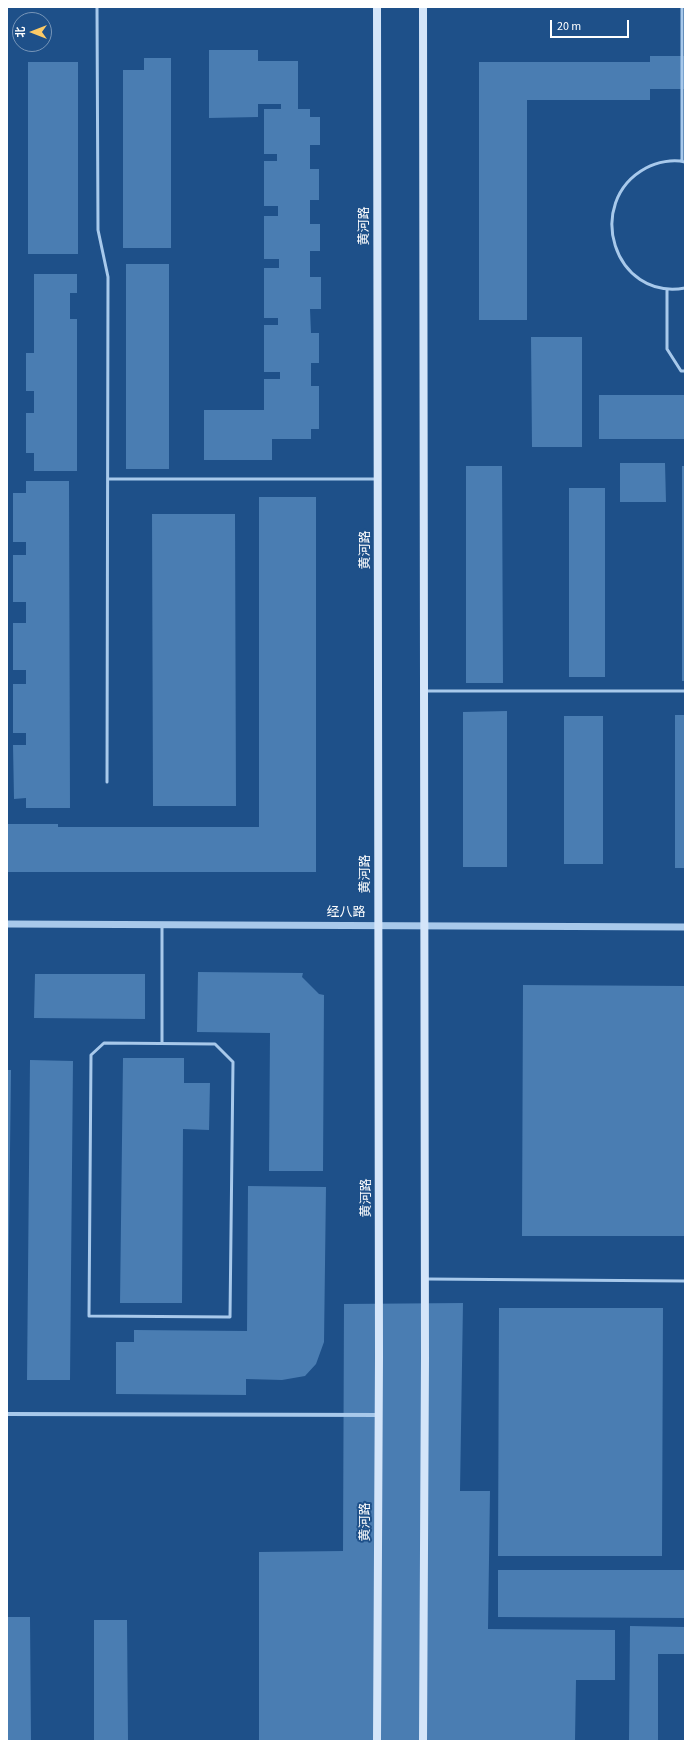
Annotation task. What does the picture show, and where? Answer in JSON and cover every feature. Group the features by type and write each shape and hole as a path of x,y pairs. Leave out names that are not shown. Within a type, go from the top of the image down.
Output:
{"main road":[{"name":"黄河路","path":"377,7 379,1415 377,1741"},
{"path":"423,7 425,1279 423,1741"}],"street":[{"name":"经八路","path":"7,924 685,927"},
{"path":"7,1414 379,1415"}],"lane":[{"path":"97,7 98,230 108,277 107,782"},
{"path":"682,7 683,162 659,164 637,173 626,184 617,197 612,212 611,227 613,242 619,256 628,268 639,278 652,285 667,289 685,288"},
{"path":"667,289 667,349 680,371 685,371"},
{"path":"108,479 378,479"},
{"path":"424,691 685,691"},
{"path":"162,924 162,1043"},
{"path":"104,1042 162,1043 215,1044 233,1062 230,1317 89,1316 91,1055 104,1042"},
{"path":"425,1279 685,1280"}],"building":[{"path":"209,50 258,50 258,61 298,61 298,109 310,109 310,117 320,117 320,145 310,145 310,169 319,169 319,200 310,200 310,224 320,224 320,251 310,251 310,277 321,277 321,309 310,309 311,333 319,333 319,363 311,363 311,386 319,386 319,429 311,429 311,439 272,439 272,460 204,460 204,410 264,410 264,379 280,379 280,372 264,372 264,325 278,325 278,318 264,318 264,268 279,268 279,259 264,259 264,216 278,216 278,206 264,206 264,161 277,161 277,154 264,154 264,109 281,109 281,104 258,104 258,117 209,118"},
{"path":"650,56 685,56 685,89 650,89 650,100 527,100 527,320 479,320 479,62 650,62"},
{"path":"144,58 171,58 171,248 123,248 123,70 144,70"},
{"path":"28,62 78,62 78,254 28,254"},
{"path":"126,264 169,264 169,469 126,469"},
{"path":"34,274 77,274 77,293 70,293 70,319 77,319 77,471 34,471 34,453 26,453 26,413 34,413 34,391 26,391 26,353 34,353"},
{"path":"531,337 582,337 582,447 532,447"},
{"path":"599,395 685,395 685,439 599,439"},
{"path":"620,463 665,463 666,502 620,502"},
{"path":"466,466 502,466 503,683 466,683"},
{"path":"682,466 685,466 685,681 682,681"},
{"path":"26,481 69,481 70,808 26,808 26,798 14,799 13,745 26,745 26,733 13,733 13,684 26,684 26,670 13,670 13,623 26,623 26,602 13,602 13,555 26,555 26,542 13,542 13,493 26,493"},
{"path":"569,488 605,488 605,677 569,677"},
{"path":"259,497 316,497 316,872 7,872 7,824 58,824 58,827 259,827"},
{"path":"152,514 235,514 236,806 153,806"},
{"path":"507,711 507,867 463,867 463,712"},
{"path":"675,715 685,715 685,868 675,868"},
{"path":"564,716 603,716 603,864 564,864"},
{"path":"198,972 303,973 302,977 319,994 324,995 323,1171 269,1171 270,1033 197,1032"},
{"path":"35,974 145,974 145,1019 34,1018"},
{"path":"523,985 685,986 685,1236 522,1236"},
{"path":"123,1058 184,1058 184,1083 210,1083 209,1130 183,1129 182,1303 120,1303"},
{"path":"30,1060 73,1061 70,1380 27,1380"},
{"path":"7,1070 11,1070 8,1313 7,1313"},
{"path":"248,1186 326,1187 324,1342 316,1364 305,1376 282,1380 246,1379 246,1395 116,1394 116,1342 134,1342 134,1330 247,1331"},
{"path":"463,1303 460,1491 490,1491 488,1629 615,1630 615,1680 576,1680 575,1741 259,1741 259,1552 343,1551 344,1304"},
{"path":"499,1308 663,1308 662,1556 498,1556"},
{"path":"498,1570 685,1570 685,1618 498,1617"},
{"path":"7,1617 30,1617 31,1741 7,1741"},
{"path":"94,1620 127,1620 128,1740 94,1740"},
{"path":"630,1626 685,1627 685,1654 658,1654 658,1741 629,1741"}]}
